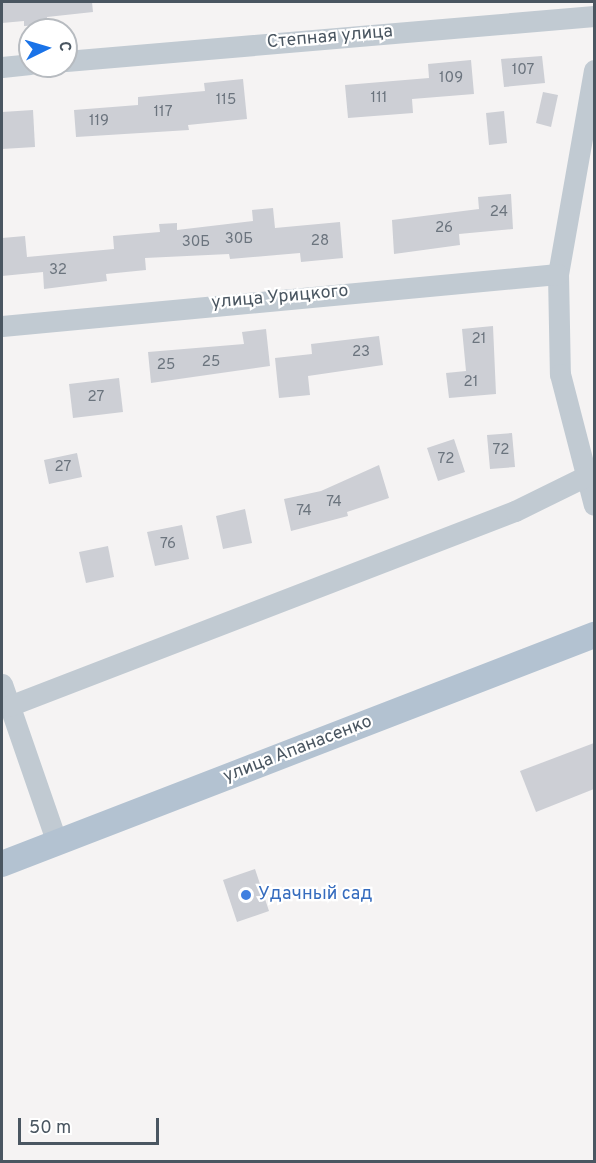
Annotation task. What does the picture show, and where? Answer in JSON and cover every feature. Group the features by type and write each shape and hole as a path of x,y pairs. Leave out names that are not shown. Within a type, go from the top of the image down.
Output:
{"main road":[{"name":"улица Апанасенко","path":"2,864 594,635"}],"street":[{"name":"Степная улица","path":"78,60 594,15"},
{"path":"2,67 18,65"},
{"path":"594,69 558,274 560,374 594,505"},
{"name":"улица Урицкого","path":"2,326 558,274"},
{"path":"9,706 515,511 585,477"},
{"path":"2,684 57,843"}],"building":[{"path":"2,2 92,2 93,12 47,18 18,18 18,22 2,23"},
{"path":"542,56 545,83 504,87 501,59"},
{"path":"471,60 474,94 412,99 413,113 348,118 345,85 429,78 428,64"},
{"path":"243,79 247,119 188,125 189,130 76,137 74,110 138,105 138,97 205,91 204,83"},
{"path":"543,92 558,95 551,127 536,123"},
{"path":"33,110 35,147 2,149 2,112"},
{"path":"504,111 507,143 489,145 486,113"},
{"path":"511,194 513,229 459,234 460,245 394,254 392,220 479,209 478,197"},
{"path":"273,208 275,228 340,222 343,258 301,262 300,253 230,259 229,254 145,258 146,270 106,274 107,281 44,289 43,272 2,276 2,238 25,236 27,257 114,249 113,236 160,232 159,224 177,223 177,230 253,221 252,210"},
{"path":"493,326 496,394 449,398 446,373 466,371 462,329"},
{"path":"266,329 270,366 151,383 148,352 244,344 242,332"},
{"path":"379,336 383,365 308,376 310,395 279,398 275,358 312,354 311,344"},
{"path":"119,378 123,412 73,418 69,384"},
{"path":"512,433 515,467 490,469 487,435"},
{"path":"454,439 465,472 438,481 427,448"},
{"path":"77,453 82,477 49,484 44,460"},
{"path":"379,465 389,498 347,512 348,516 291,531 284,499 321,491"},
{"path":"245,509 252,543 223,549 216,516"},
{"path":"182,525 189,559 155,566 147,532"},
{"path":"108,546 114,577 86,583 79,552"},
{"path":"594,743 594,789 536,812 520,771"},
{"name":"Удачный сад","path":"255,869 269,911 237,922 223,880"}],"place":[{"name":"Удачный сад","path":"246,895"}]}
